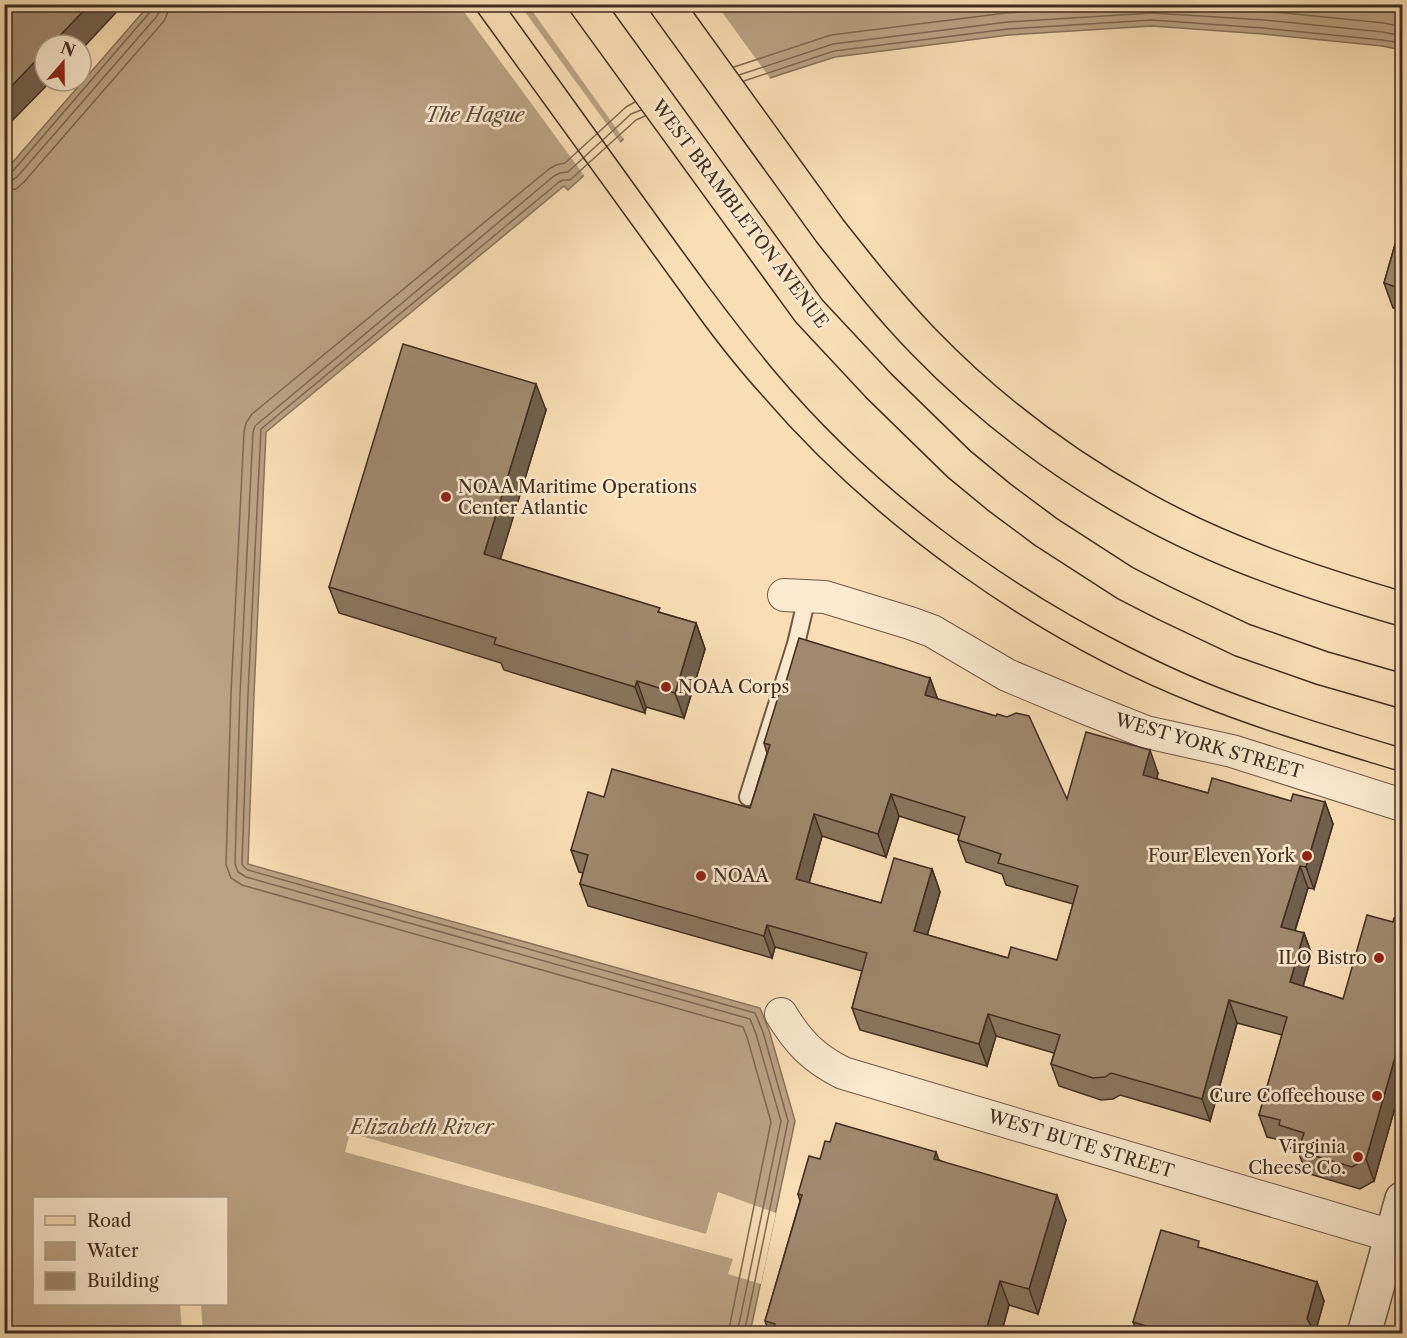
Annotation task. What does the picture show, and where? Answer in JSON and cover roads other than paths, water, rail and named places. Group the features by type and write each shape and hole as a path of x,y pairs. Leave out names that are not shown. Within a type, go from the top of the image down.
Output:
{"main road":[{"name":"WEST BRAMBLETON AVENUE","path":"586,4 809,311 864,371 959,464 999,497 1056,538 1125,583 1164,603 1242,640 1322,668 1402,691"},
{"path":"666,4 855,263 924,342 997,410 1067,461 1141,507 1258,562 1402,609"}],"street":[{"name":"WEST YORK STREET","path":"796,596 825,597 932,631 1007,675 1146,732 1232,751 1402,805"},
{"name":"WEST BUTE STREET","path":"781,1014 814,1056 843,1073 1397,1238"},
{"path":"1364,1334 1397,1238 1402,1199"}],"lane":[{"path":"748,796 796,644 796,596"}],"water":[{"name":"Elizabeth River","path":"149,5 1402,5 1402,50 1263,34 1152,26 1009,35 835,57 640,124 568,190 564,186 266,432 248,864 760,1008 769,1030 795,1121 750,1333 5,1334 5,171 73,93 93,93 93,70"}],"tram line":[{"path":"472,4 739,369 806,443 854,489 906,533 960,575 1017,613 1136,678 1247,723 1402,772"},
{"path":"504,4 695,269 759,353 814,415 896,493 986,562 1033,593 1131,648 1193,677 1252,700 1402,748"}],"place":[{"name":"NOAA Maritime Operations Center Atlantic","path":"446,497"},
{"name":"NOAA Corps","path":"666,687"},
{"name":"Four Eleven York","path":"1307,856"},
{"name":"NOAA","path":"701,876"},
{"name":"ILO Bistro","path":"1379,958"},
{"name":"Cure Coffeehouse","path":"1377,1096"},
{"name":"Virginia Cheese Co.","path":"1358,1157"}],"water label":[{"name":"The Hague","path":"475,115"}]}
